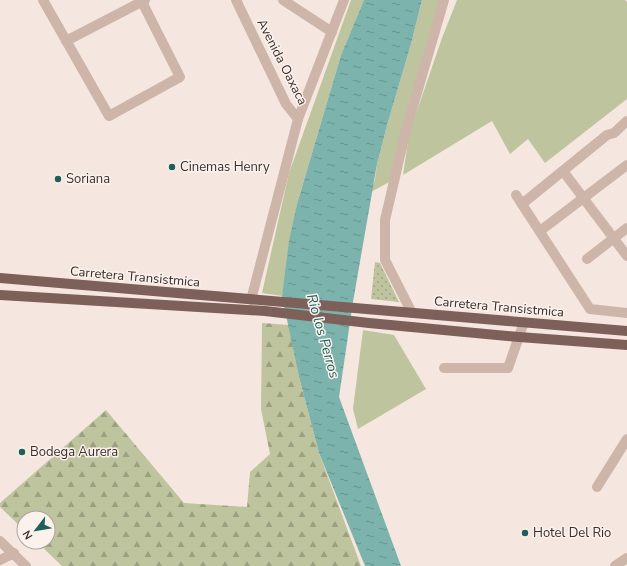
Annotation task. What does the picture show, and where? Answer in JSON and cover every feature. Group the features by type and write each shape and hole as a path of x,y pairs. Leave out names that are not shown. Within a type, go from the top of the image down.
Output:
{"main road":[{"name":"Carretera Transistmica","path":"0,278 251,300 266,306"},
{"name":"Carretera Transistmica","path":"0,295 266,306 368,308 627,331"},
{"path":"266,306 369,323 519,337 627,344"},
{"path":"601,343 602,329"}],"street":[{"path":"43,0 66,41 109,116 180,77 142,1 66,41"},
{"name":"Avenida Oaxaca","path":"236,0 286,104 298,119 251,300"},
{"path":"283,0 332,32"},
{"path":"298,119 344,0"},
{"path":"412,313 386,260 385,220 405,134 444,0"},
{"path":"522,204 607,135 614,133 627,121"},
{"path":"540,231 627,165"},
{"path":"563,171 627,256"},
{"path":"516,195 590,309 627,312"},
{"path":"587,258 627,228"},
{"path":"444,368 508,368 524,322"},
{"path":"597,487 627,439"},
{"path":"0,541 26,566"},
{"path":"0,560 14,554"},
{"path":"615,566 627,558"}],"green space":[{"path":"351,0 364,0 341,55 297,204 282,296 262,293 289,173"},
{"path":"422,0 446,0 391,181 371,192 388,122 411,44"},
{"path":"457,0 625,0 627,2 627,99 545,163 528,139 510,154 492,121 403,175 409,134 442,38"},
{"path":"375,262 380,263 399,302 371,299"},
{"path":"262,323 289,325 299,377 319,453 361,566 62,566 45,550 56,550 56,510 16,510 16,522 0,507 0,503 106,410 184,503 247,507 250,472 270,454 261,409"},
{"path":"363,330 394,335 426,389 358,429 353,409"}],"water":[{"name":"Rio los Perros","path":"364,0 422,0 377,164 353,302 339,397 401,566 365,566 319,453 299,377 282,296 289,241 297,204 341,55"}],"place":[{"name":"Cinemas Henry","path":"172,167"},
{"name":"Soriana","path":"58,179"},
{"name":"Bodega Aurera","path":"22,452"},
{"name":"Hotel Del Rio","path":"525,533"}]}
